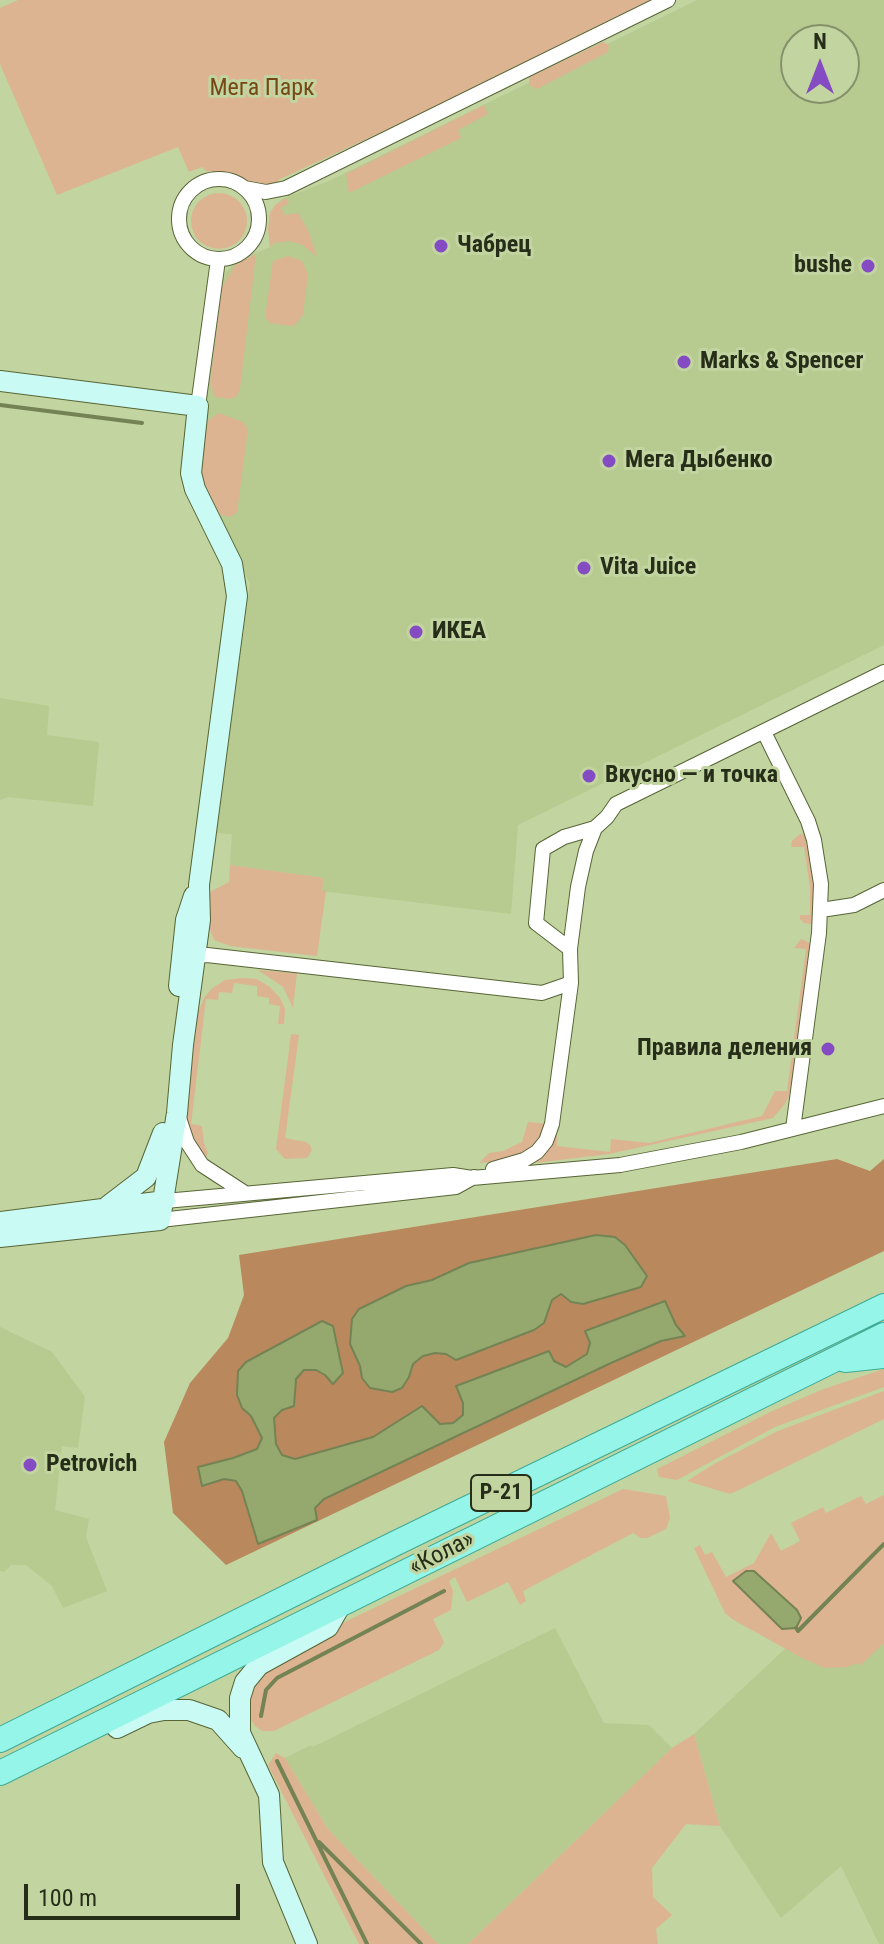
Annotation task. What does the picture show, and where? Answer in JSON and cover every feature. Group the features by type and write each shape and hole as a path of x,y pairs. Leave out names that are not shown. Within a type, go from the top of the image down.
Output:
{"main road":[{"name":"«Кола»","path":"0,1740 884,1306"},
{"name":"«Кола»","path":"0,1773 884,1335"},
{"path":"830,1361 884,1356"}],"street":[{"path":"244,188 253,199 259,219 256,235 247,248 234,257 218,260 200,255 187,244 179,228 180,210 188,194 202,183 224,180 266,192 283,190 668,0"},
{"path":"259,219 283,190"},
{"path":"157,1212 163,1133 188,962 200,923 199,885 237,596 232,564 195,489 191,473 218,260"},
{"path":"0,381 198,406"},
{"path":"0,1222 99,1210 157,1212 456,1187 537,1152 546,1141 552,1124 571,983 570,949 578,887 595,828 616,804 884,672"},
{"path":"764,732 808,821 821,884 821,910 793,1129"},
{"path":"570,949 536,923 543,849 564,837 595,828"},
{"path":"157,1212 177,1113 188,962 186,920 199,885"},
{"path":"821,910 854,905 884,890"},
{"path":"200,923 209,943 224,957"},
{"path":"188,962 224,957 542,993 571,983"},
{"path":"0,1237 157,1212 245,1193 453,1175 472,1178 620,1165 793,1129 884,1106"},
{"path":"177,1113 187,1142 202,1165 245,1193"},
{"path":"99,1210 114,1204 146,1177 163,1133"},
{"path":"307,1944 273,1862 269,1795 240,1733 240,1698 251,1673 269,1657 328,1627 340,1606"},
{"path":"41,1753 60,1754 148,1713 176,1710 204,1714 218,1720 250,1758"}],"shaded area":[{"name":"Мега Дыбенко","path":"697,0 884,0 884,645 518,825 511,914 322,891 324,878 230,865 232,834 216,833 250,584 217,514 201,425 219,287 223,276 235,262 270,247 270,213 282,199 329,181"},
{"path":"0,698 49,706 47,735 99,742 93,806 8,797 0,800"},
{"path":"837,1159 870,1171 884,1159 884,1251 226,1565 173,1513 164,1442 190,1383 228,1338 244,1295 239,1255"},
{"path":"596,1235 615,1237 625,1245 647,1276 641,1287 583,1304 571,1302 561,1294 552,1300 544,1323 534,1330 456,1360 446,1354 423,1356 413,1364 402,1388 392,1392 370,1388 362,1378 350,1344 352,1319 359,1309 406,1286 432,1280 469,1263"},
{"path":"665,1301 685,1336 661,1341 611,1363 324,1499 315,1508 317,1520 258,1544 236,1481 224,1479 202,1486 198,1467 257,1449 262,1438 237,1395 238,1371 246,1362 322,1321 333,1326 343,1373 333,1384 316,1370 304,1370 296,1379 294,1406 282,1410 274,1418 276,1444 282,1455 295,1459 373,1437 422,1406 440,1424 453,1423 463,1415 463,1403 456,1386 549,1351 554,1361 566,1367 587,1354 590,1343 585,1331"},
{"name":"Petrovich","path":"0,1327 52,1352 85,1397 78,1448 62,1446 55,1510 89,1519 86,1537 107,1591 63,1608 52,1586 26,1565 11,1565 4,1572 0,1571"},
{"path":"884,1556 884,1944 879,1944 841,1866 781,1918 720,1826 694,1734"},
{"path":"746,1571 754,1571 797,1610 801,1618 796,1628 782,1629 733,1581"},
{"path":"555,1628 604,1723 649,1725 672,1748 468,1944 438,1944 328,1829 285,1758"}],"green space":[{"name":"Мега Парк","path":"18,0 651,0 273,185 256,186 238,175 206,171 202,167 189,172 178,147 57,195 0,64 0,8"},
{"path":"603,42 609,45 608,52 537,89 529,85 529,77"},
{"path":"484,105 488,114 458,130 461,138 349,193 346,174"},
{"path":"219,193 239,201 247,221 239,241 219,249 199,241 191,221 199,201"},
{"path":"286,198 289,203 281,208 285,215 298,213 309,232 317,257 303,245 290,241 274,243 270,247 270,213 275,205"},
{"path":"256,254 240,389 237,396 231,399 215,397 210,384 222,287 236,264"},
{"path":"288,256 302,261 308,274 303,315 295,325 290,326 270,323 265,317 273,261"},
{"path":"219,413 243,422 248,429 237,512 231,517 217,514 201,480 198,464 201,425"},
{"path":"800,834 805,835 814,887 814,922 811,924 800,919 800,915 810,915 804,847 791,847 792,841"},
{"path":"230,865 324,878 322,890 326,891 317,956 230,946 214,940 208,924 208,893 229,882"},
{"path":"801,939 810,943 790,1093 773,1118 609,1154 527,1164 557,1135 557,1146 610,1152 611,1139 649,1143 762,1116 775,1091 787,1091 806,949 794,948"},
{"path":"258,970 297,973 293,1008 283,987"},
{"path":"257,979 280,998 285,1009 284,1024 278,1024 280,1006 269,1004 269,998 257,996 257,986 234,983 232,993 219,992 218,1000 206,999 191,1124 202,1126 208,1153 204,1159 198,1153 187,1126 186,1112 198,1013 211,989 225,980"},
{"path":"291,1034 299,1035 285,1138 306,1142 312,1150 307,1158 285,1159 276,1149"},
{"path":"528,1122 547,1124 542,1139 533,1149 510,1160 479,1163 489,1153 503,1151 522,1142"},
{"path":"884,1369 884,1387 775,1427 677,1480 659,1477 657,1469 770,1412 821,1390"},
{"path":"884,1391 884,1419 730,1494 687,1481 778,1431"},
{"path":"623,1489 666,1496 670,1518 666,1529 647,1538 633,1533 523,1591 526,1601 520,1605 508,1582 467,1602 455,1577 449,1581 453,1591 451,1610 433,1619 444,1642 439,1650 274,1731 262,1731 251,1720 251,1695 258,1677 303,1642"},
{"path":"884,1495 884,1643 860,1666 858,1663 825,1668 725,1613 694,1548 700,1545 705,1555 712,1552 726,1577 754,1563 771,1533 781,1551 800,1541 791,1523 823,1507 826,1513 861,1496 866,1504"},
{"path":"694,1734 720,1826 686,1824 652,1868 653,1897 672,1915 656,1929 658,1944 468,1944 672,1748"},
{"path":"276,1753 285,1758 328,1829 438,1944 359,1944 268,1765"}],"waterway":[{"path":"0,405 142,423"},
{"path":"796,1628 798,1631 884,1544"},
{"path":"261,1716 266,1690 277,1678 444,1591"},
{"path":"277,1761 367,1944"},
{"path":"319,1842 421,1944"}],"place":[{"name":"Чабрец","path":"441,246"},
{"name":"bushe","path":"868,266"},
{"name":"Marks & Spencer","path":"684,362"},
{"name":"Мега Дыбенко","path":"609,461"},
{"name":"Vita Juice","path":"584,568"},
{"name":"ИКЕА","path":"416,632"},
{"name":"Вкусно — и точка","path":"589,776"},
{"name":"Правила деления","path":"828,1049"},
{"name":"Petrovich","path":"30,1465"}]}
